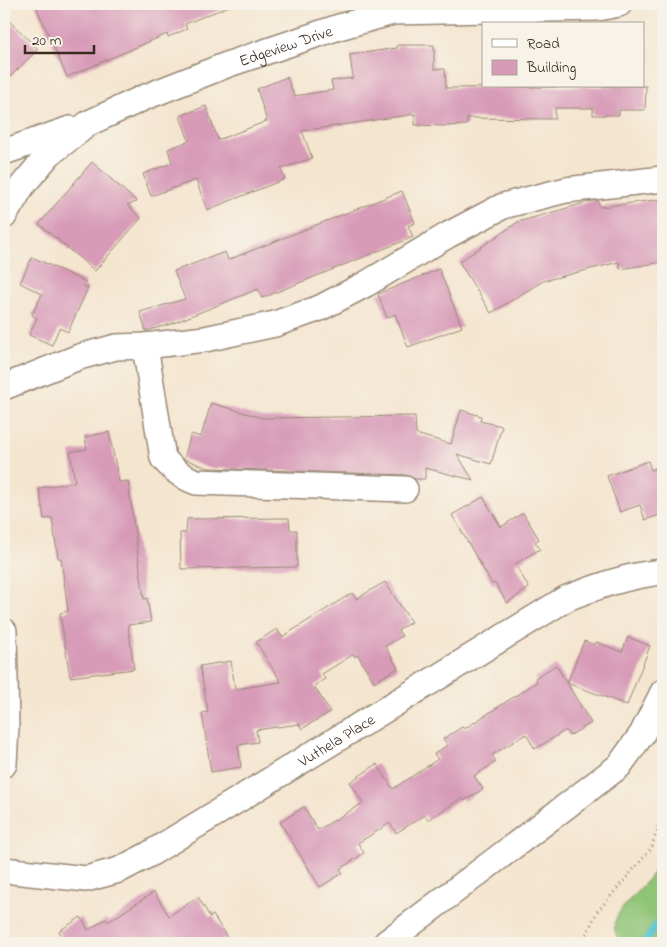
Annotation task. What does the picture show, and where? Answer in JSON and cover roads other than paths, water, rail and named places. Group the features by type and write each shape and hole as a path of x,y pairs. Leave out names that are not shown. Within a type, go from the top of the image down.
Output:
{"street":[{"name":"Edgeview Drive","path":"4,216 22,186 49,154 89,123 143,98 229,64 392,8 598,8 619,4"},
{"path":"4,152 89,123"},
{"path":"4,387 79,357 116,347 145,346 205,339 266,326 320,308 503,206 566,190 663,179"},
{"path":"145,346 163,458 172,469 183,477 196,482 405,489"},
{"name":"Vuthela Place","path":"4,870 86,879 119,870 148,856 567,598 605,583 640,574 663,572"},
{"path":"4,632 6,727 4,764"},
{"path":"386,943 619,766 642,734 663,692"}],"waterway":[{"path":"644,943 663,916"}]}
